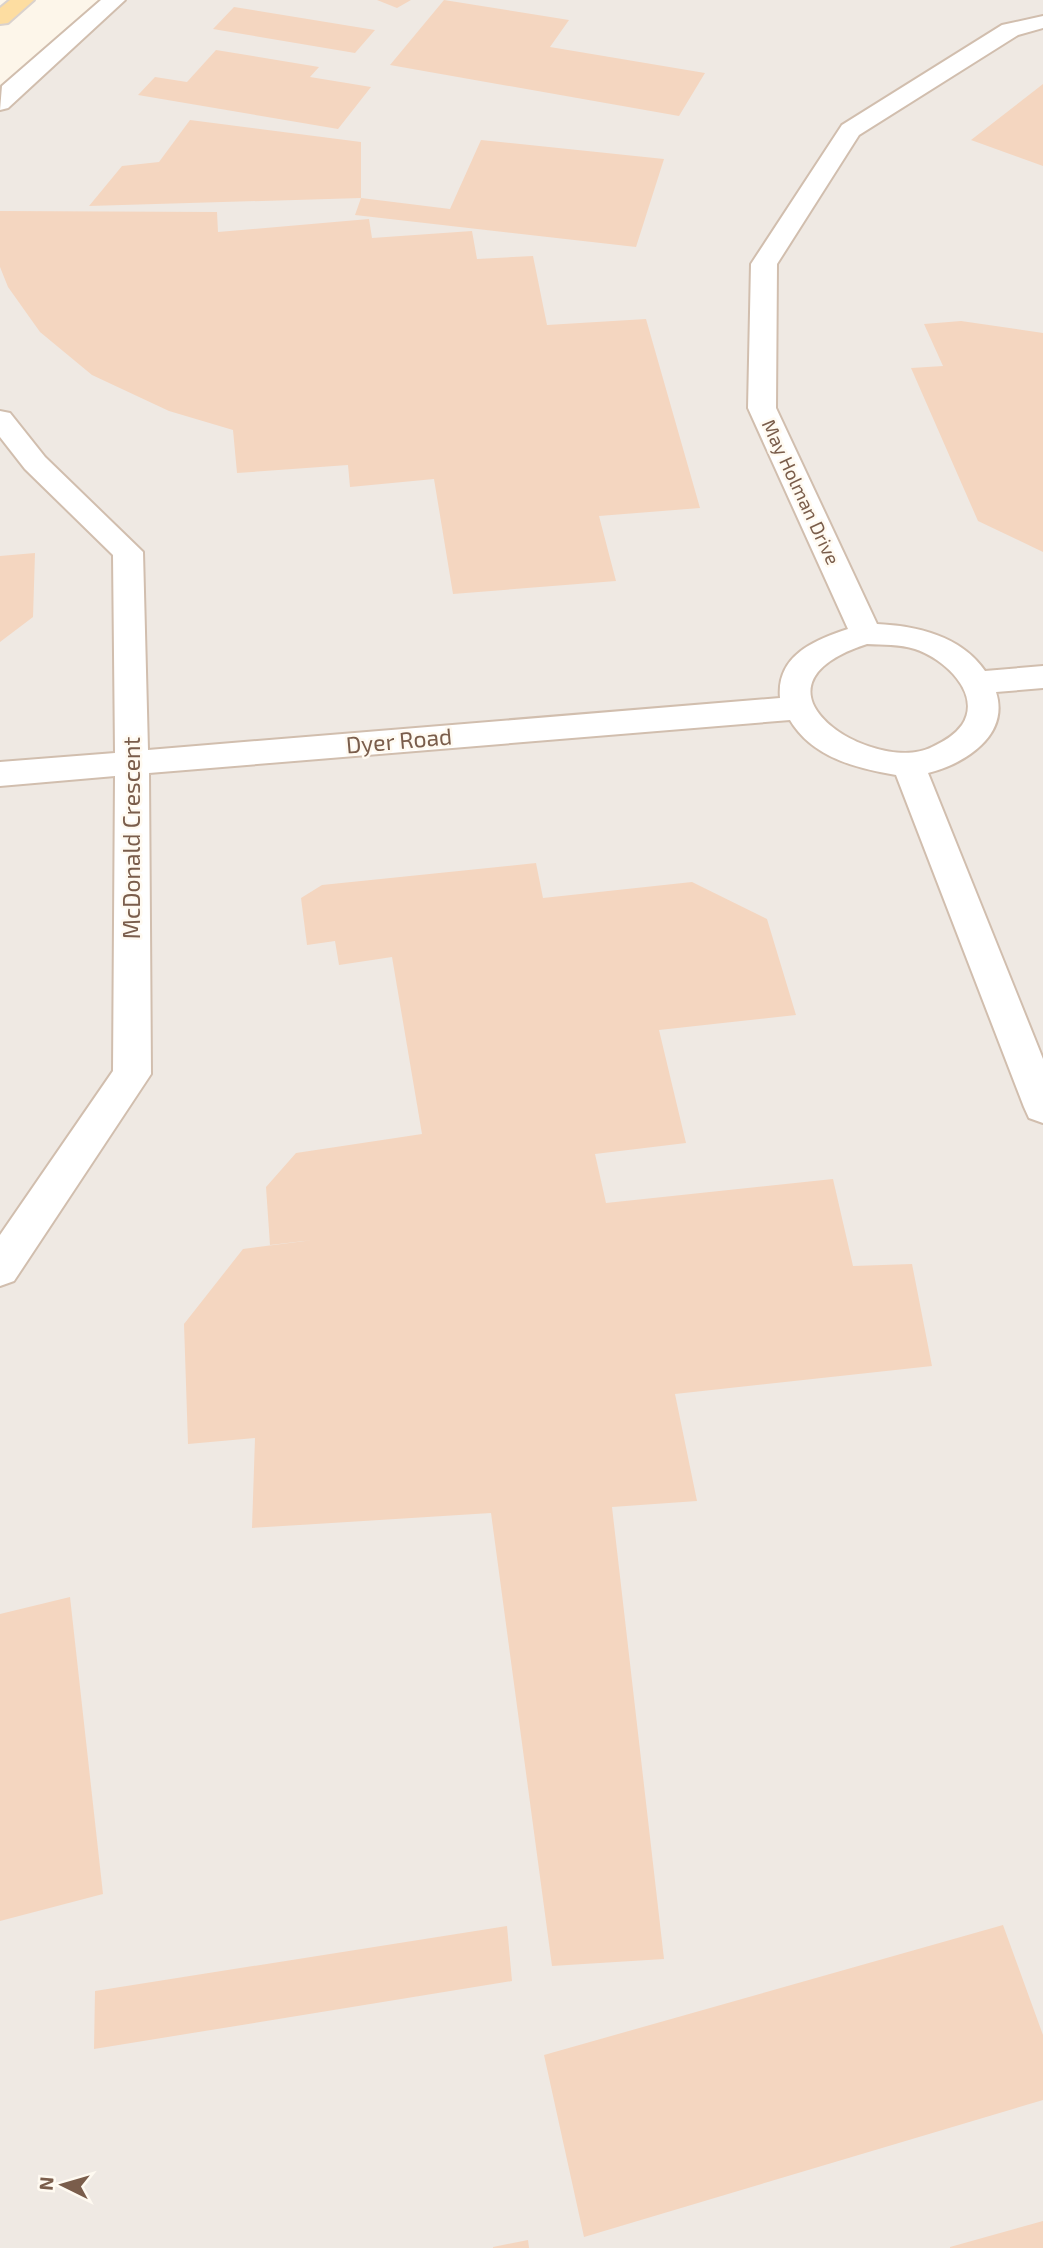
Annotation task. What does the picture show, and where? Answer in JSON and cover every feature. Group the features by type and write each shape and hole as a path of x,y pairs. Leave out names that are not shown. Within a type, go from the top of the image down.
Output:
{"main road":[{"path":"0,18 23,0"}],"street":[{"path":"0,103 114,0"},
{"name":"May Holman Drive","path":"866,634 762,408 764,264 850,130 1010,30 1043,22"},
{"name":"McDonald Crescent","path":"0,419 35,463 128,552 132,763 132,1074 0,1268"},
{"path":"866,634 900,635 933,645 960,661 978,683 985,705 980,727 964,745 939,758 908,764 872,761 839,750 813,731 797,708 794,688 801,668 816,652 838,639 866,634"},
{"path":"978,683 1043,677"},
{"name":"Dyer Road","path":"0,775 797,708"},
{"path":"908,764 1043,1107"}],"shaded area":[{"path":"115,0 1043,0 1043,2248 0,2248 0,100"}],"building":[{"path":"377,0 411,0 397,8"},
{"path":"444,0 569,20 550,47 705,73 679,116 390,65"},
{"path":"234,7 375,30 355,53 213,29"},
{"path":"216,50 319,67 310,77 371,87 338,129 138,95 155,77 187,82"},
{"path":"1043,84 1043,166 971,140"},
{"path":"190,120 361,142 361,198 89,206 122,166 159,162"},
{"path":"481,140 664,159 636,247 355,215 361,198 450,209"},
{"path":"0,211 217,212 218,232 369,219 372,238 472,231 477,259 533,256 547,325 646,319 700,508 599,516 616,581 453,594 434,479 350,487 348,465 237,473 233,430 169,411 92,375 40,332 8,287 0,267"},
{"path":"961,321 1043,333 1043,552 978,521 911,368 943,366 924,324"},
{"path":"35,553 33,617 0,642 0,556"},
{"path":"536,863 543,898 692,882 767,919 796,1015 659,1030 686,1143 595,1154 606,1203 833,1179 853,1266 912,1264 932,1366 675,1394 697,1501 612,1507 664,1959 552,1966 491,1513 252,1528 255,1438 188,1444 184,1324 243,1249 313,1240 270,1245 266,1187 296,1153 422,1134 392,957 339,965 335,941 307,945 301,898 322,885"},
{"path":"70,1597 103,1894 0,1921 0,1614"},
{"path":"1003,1925 1043,2035 1043,2100 584,2237 544,2055"},
{"path":"507,1926 512,1981 94,2049 95,1991"},
{"path":"1043,2221 1043,2248 950,2248 950,2247"},
{"path":"528,2240 529,2248 493,2248 493,2247"}]}
